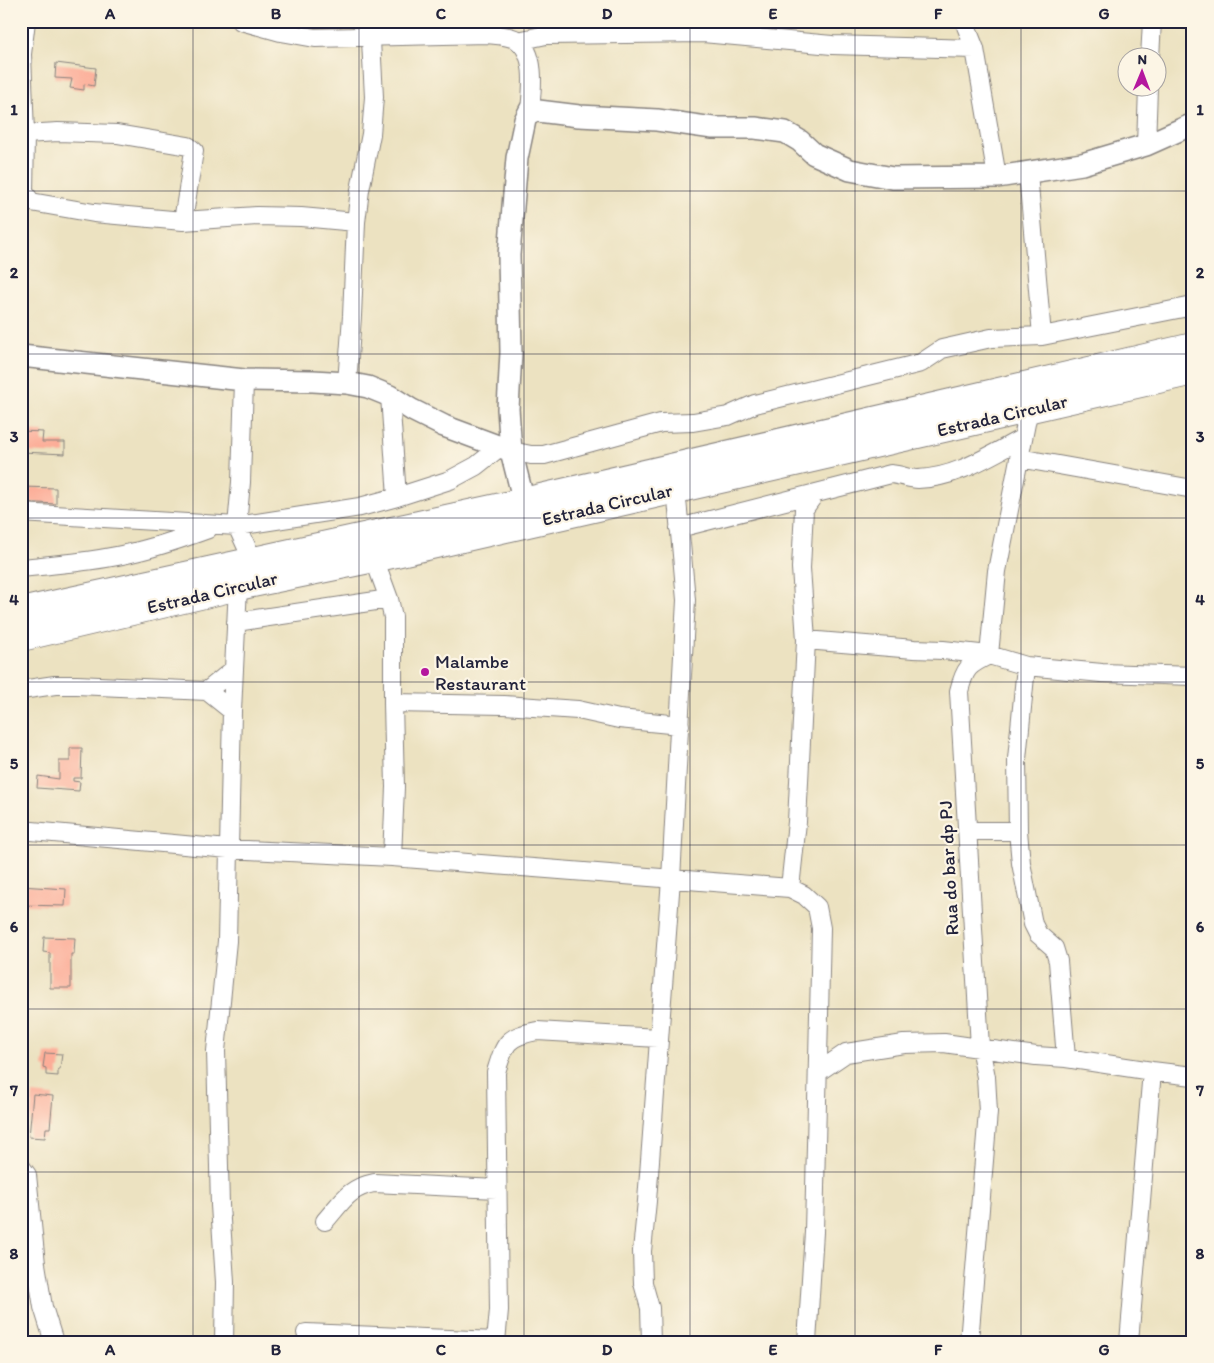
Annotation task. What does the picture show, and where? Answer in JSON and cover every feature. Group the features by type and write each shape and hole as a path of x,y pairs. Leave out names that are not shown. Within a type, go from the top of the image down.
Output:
{"main road":[{"name":"Estrada Circular","path":"21,612 524,502 1193,347"},
{"name":"Estrada Circular","path":"21,637 238,586 374,558 1193,372"}],"street":[{"path":"26,21 22,54 25,134 24,192 31,202 94,213 183,221 257,216 301,217 356,222"},
{"path":"241,21 281,32 315,38 371,30 486,34 505,36 518,41 546,35 703,33 832,45 975,49"},
{"path":"964,21 975,49 997,177"},
{"path":"1151,48 1152,21"},
{"path":"347,382 356,222 371,134 374,97 371,30"},
{"path":"518,41 529,57 533,79 530,110 525,120 517,158 509,255 511,352 505,449 524,502"},
{"path":"1146,145 1148,98"},
{"path":"530,110 579,116 657,120 713,128 755,128 785,132 800,141 814,154 850,170 893,178 997,177 1082,164 1146,145 1193,124"},
{"path":"25,134 58,132 117,134 188,146 194,151 183,221"},
{"path":"1028,173 1042,336"},
{"path":"21,356 244,380 347,382 368,386 444,426 505,449 531,455 544,455 660,423 693,422 728,416 755,404 921,363 942,350 991,338 1042,336 1193,306"},
{"path":"244,380 241,482 237,526 253,561"},
{"path":"390,396 397,497"},
{"path":"989,655 997,571 1029,408"},
{"path":"679,528 803,501 891,474 902,474 914,479 933,478 954,473 1023,438"},
{"path":"21,513 237,526 360,507 397,497 450,480 505,449"},
{"path":"1019,458 1193,489"},
{"path":"651,1342 650,1308 643,1283 642,1251 671,879 686,600 676,488"},
{"path":"790,888 797,822 806,640 801,568 803,501"},
{"path":"21,568 64,564 138,552 216,526"},
{"path":"374,558 394,616 393,703 395,787 392,857"},
{"path":"224,1342 224,1282 216,1051 227,941 232,711 238,586"},
{"path":"236,622 389,599"},
{"path":"806,640 989,655 1026,666 1102,673 1193,676"},
{"name":"Rua do bar dp PJ","path":"969,1342 988,1112 986,1076 980,1047 959,691 963,677 971,664 989,655"},
{"path":"1026,666 1017,759 1018,831 1033,924 1038,934 1054,948 1058,961 1066,1058"},
{"path":"207,691 234,668"},
{"path":"21,690 55,685 77,685 207,691 232,711"},
{"path":"393,703 504,705 578,710 619,719 680,725"},
{"path":"21,830 228,849 392,857 790,888 804,894 817,907 821,928 814,1232 806,1342"},
{"path":"967,830 1018,831"},
{"path":"306,1333 496,1341 499,1310 496,1072 502,1050 509,1041 518,1035 537,1031 658,1038"},
{"path":"818,1042 846,1053"},
{"path":"818,1072 846,1053 904,1044 944,1044 1066,1058 1193,1076"},
{"path":"1129,1342 1152,1071"},
{"path":"21,1167 27,1175 36,1264 43,1307 54,1342"},
{"path":"326,1221 349,1193 359,1186 366,1184 497,1189"}],"building":[{"path":"56,63 96,68 94,86 84,84 84,90 70,88 72,79 55,78"},
{"path":"21,431 43,432 42,442 65,442 65,454 21,452"},
{"path":"21,487 56,488 56,504 21,502"},
{"path":"70,748 82,748 81,778 73,778 73,781 80,782 79,791 37,788 38,776 59,779 59,761 70,761"},
{"path":"21,886 66,889 65,906 21,905"},
{"path":"44,937 75,938 74,954 71,954 71,988 50,988 50,953 43,952"},
{"path":"45,1053 62,1054 58,1076 46,1075 46,1068 43,1067"},
{"path":"33,1094 53,1096 50,1128 46,1128 45,1138 29,1137"}],"place":[{"name":"Malambe Restaurant","path":"425,672"}]}
